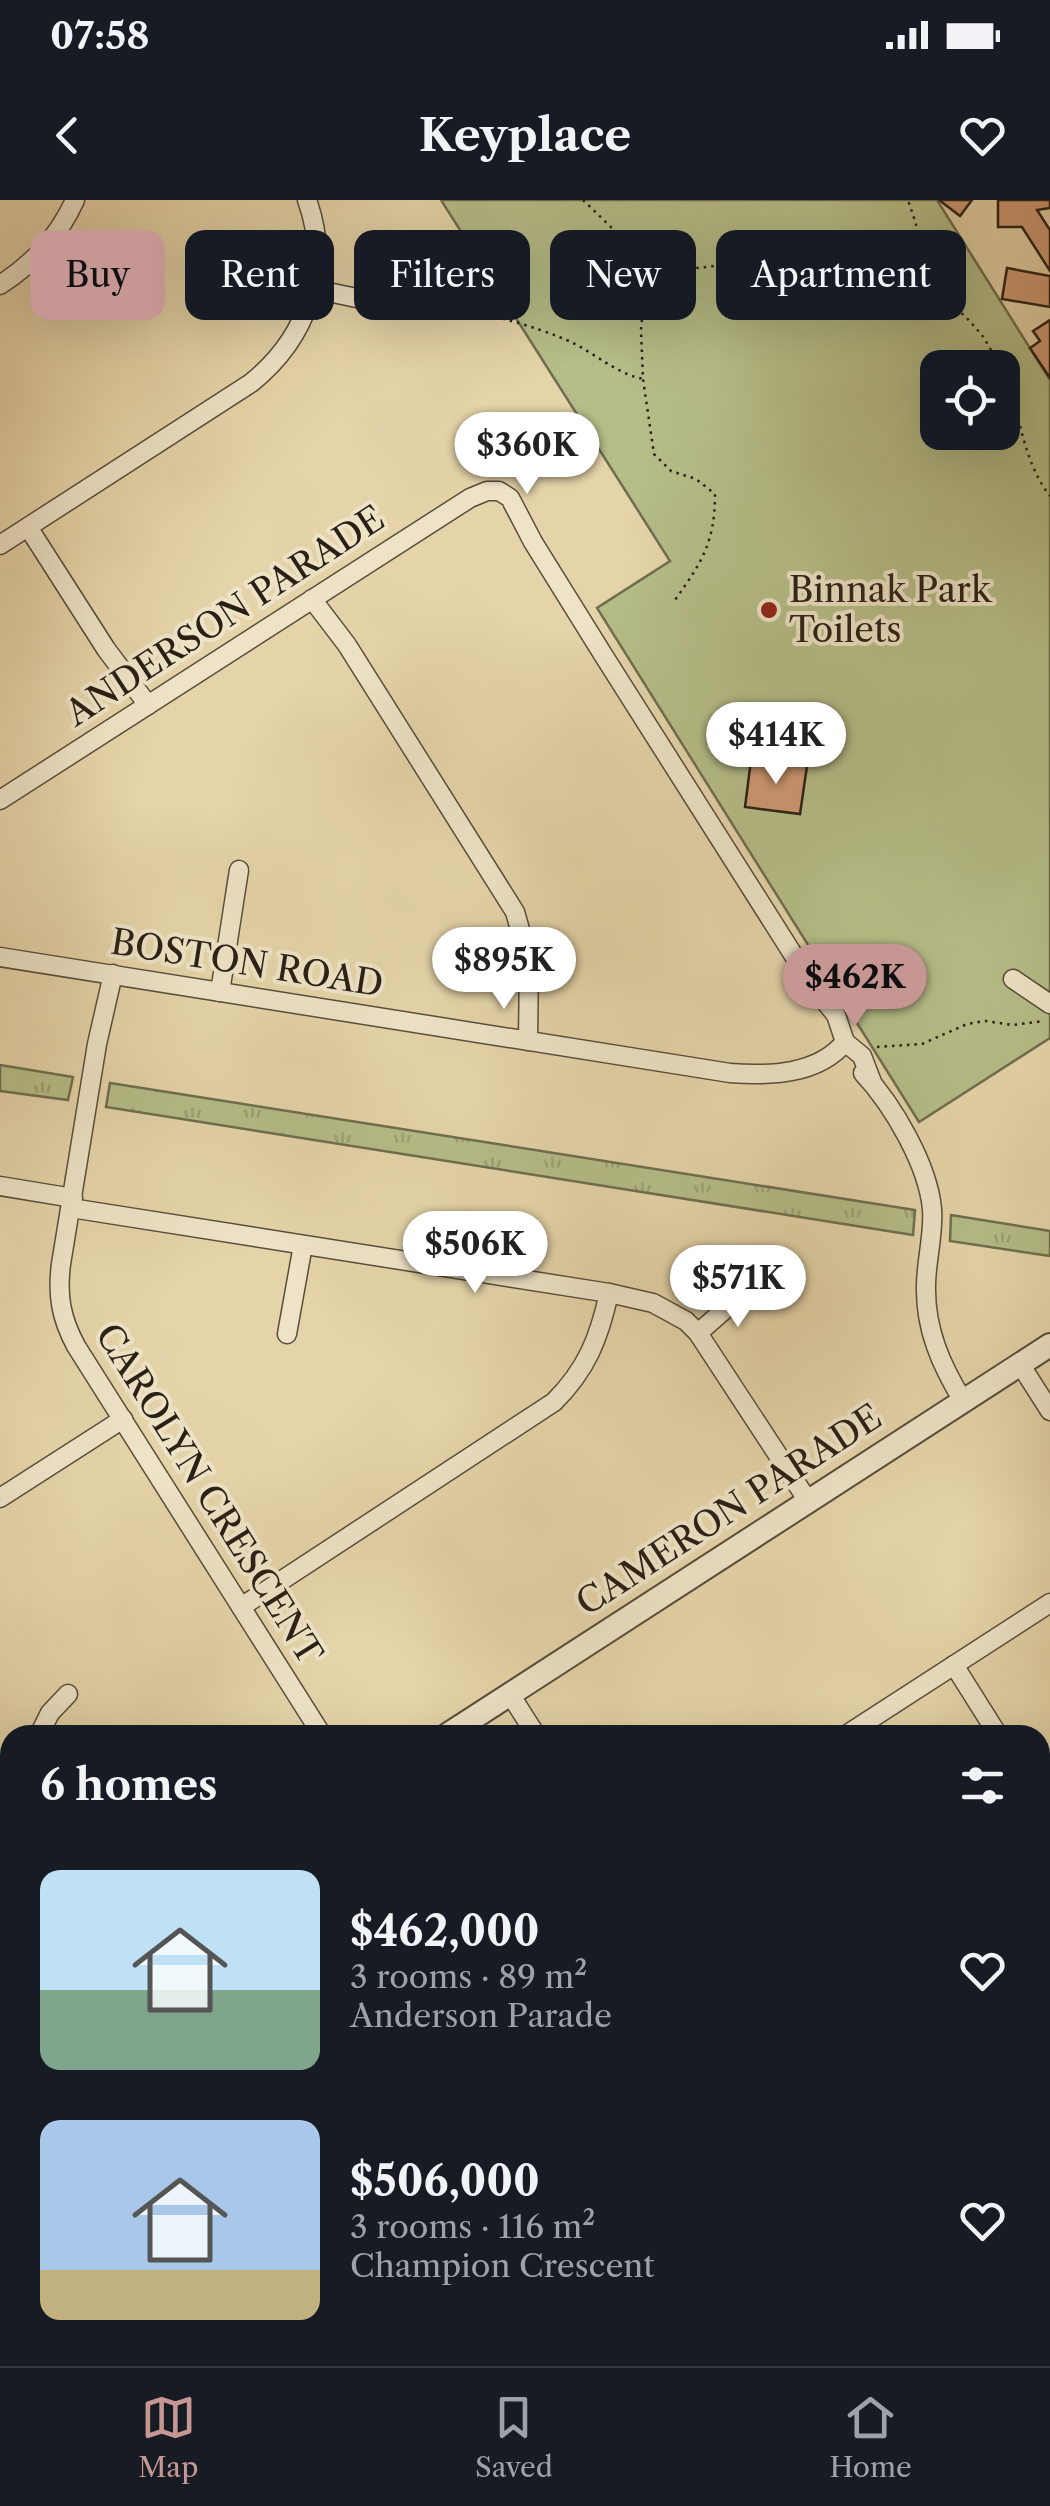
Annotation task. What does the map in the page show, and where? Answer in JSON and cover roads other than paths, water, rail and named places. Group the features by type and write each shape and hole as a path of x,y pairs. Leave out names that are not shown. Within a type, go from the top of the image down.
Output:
{"street":[{"path":"0,285 44,250 75,200"},
{"path":"307,200 315,230"},
{"path":"0,545 266,371 294,339 302,320"},
{"name":"ANDERSON PARADE","path":"0,800 470,498 499,491 510,498 815,989 836,1016 837,1046 862,1056 872,1082 914,1151 928,1186 932,1226 926,1288 931,1329 943,1368 968,1397"},
{"path":"28,527 143,708"},
{"path":"316,597 516,912 526,946 528,984 520,1040"},
{"path":"220,992 239,870"},
{"name":"BOSTON ROAD","path":"0,957 730,1073 780,1072 837,1046"},
{"name":"CAROLYN CRESCENT","path":"108,974 59,1281 60,1307 76,1346 316,1725"},
{"path":"1012,979 1050,1004"},
{"path":"0,1186 303,1245 653,1303 686,1321 698,1333 808,1501"},
{"path":"288,1334 303,1245"},
{"path":"698,1333 746,1291"},
{"path":"241,1607 554,1402 598,1341 609,1293"},
{"name":"CAMERON PARADE","path":"462,1725 1050,1345"},
{"path":"1020,1364 1050,1411"},
{"path":"0,1498 122,1419"},
{"path":"861,1725 1050,1603"},
{"path":"954,1665 992,1725"},
{"path":"44,1725 68,1694"},
{"path":"510,1694 530,1725"}],"place":[{"name":"Binnak Park Toilets","path":"769,610"}]}
